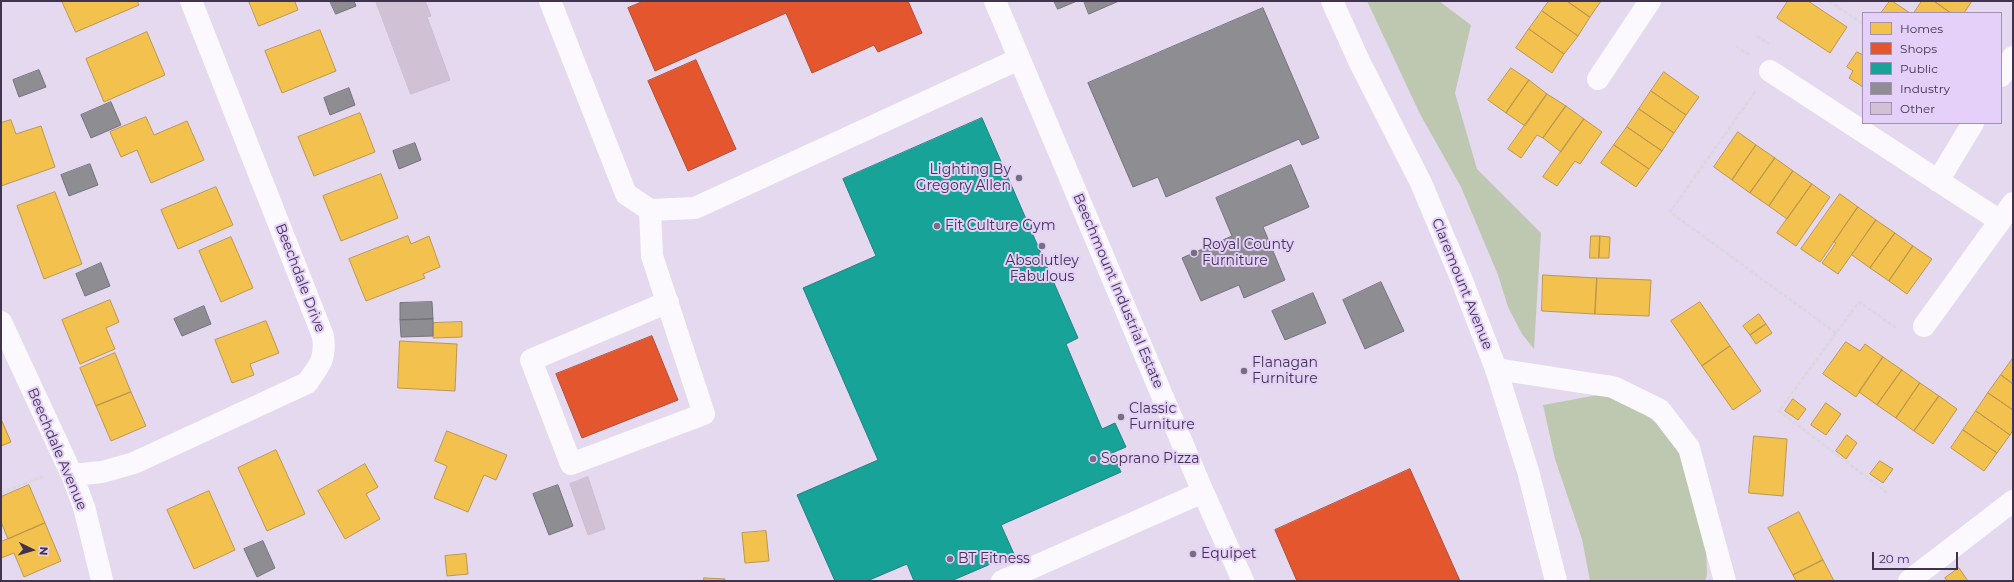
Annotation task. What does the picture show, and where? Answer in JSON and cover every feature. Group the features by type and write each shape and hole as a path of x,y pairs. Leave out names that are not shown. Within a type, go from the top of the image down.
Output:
{"street":[{"name":"Beechdale Drive","path":"70,471 102,472 134,463 307,383 319,366 325,352 324,336 191,1"},
{"path":"550,1 626,194 650,210 695,208 1019,58"},
{"name":"Beechmount Industrial Estate","path":"995,1 1203,492 1243,581"},
{"name":"Claremount Avenue","path":"1332,1 1356,54 1421,183 1461,278 1496,368 1528,471 1556,581"},
{"path":"1598,79 1650,1"},
{"path":"2002,74 2013,57"},
{"path":"1770,71 2000,221"},
{"path":"1938,181 1972,124"},
{"path":"1924,326 2013,203"},
{"path":"650,210 652,256 668,302 704,414 571,464 531,360 668,302"},
{"name":"Beechdale Avenue","path":"1,322 70,471 84,507 102,580"},
{"path":"1496,368 1613,387 1660,410 1689,448 1725,581"},
{"path":"1002,581 1203,492"},
{"path":"1909,581 2013,501"}],"path":[{"path":"1829,1 1862,23"},
{"path":"1770,71 1670,212 1836,333"},
{"path":"1889,494 1779,411 1859,302 1900,330 1924,326"},
{"path":"1,493 70,471"}],"green space":[{"path":"1367,1 1439,1 1471,25 1455,93 1477,169 1541,233 1534,349 1522,334 1508,307 1498,275 1461,187 1420,114"},
{"path":"1598,395 1628,400 1662,428 1686,461 1706,547 1707,575 1705,581 1590,581 1582,539 1555,459 1543,405"}],"building: Homes":[{"path":"62,1 137,1 139,5 76,32"},
{"path":"249,1 297,1 295,2 298,10 259,26"},
{"path":"1549,1 1567,1 1590,17 1578,36 1542,11"},
{"path":"1567,1 1601,1 1590,17"},
{"path":"1788,1 1808,1 1847,27 1830,53 1777,18"},
{"path":"1890,1 1892,1 1908,12 1882,12"},
{"path":"1922,1 1934,1 1950,12 1915,12"},
{"path":"1934,1 1972,1 1965,12 1950,12"},
{"path":"1542,11 1578,36 1564,54 1529,29"},
{"path":"1529,29 1564,54 1552,73 1516,48"},
{"path":"320,30 336,71 282,93 265,51"},
{"path":"147,32 165,75 104,102 86,59"},
{"path":"1857,52 1862,54 1862,86 1849,78 1853,71 1847,67"},
{"path":"1511,68 1529,80 1506,113 1488,100"},
{"path":"1664,72 1699,97 1686,115 1651,91"},
{"path":"1529,80 1547,94 1525,126 1506,113"},
{"path":"1651,91 1686,115 1674,133 1639,109"},
{"path":"1547,94 1566,106 1543,138 1537,135 1521,158 1508,149"},
{"path":"1566,106 1584,119 1561,152 1543,138"},
{"path":"1639,109 1674,133 1662,151 1627,127"},
{"path":"360,113 375,152 314,176 298,137"},
{"path":"146,117 154,135 187,121 204,160 151,183 137,150 121,157 110,132"},
{"path":"1584,119 1602,132 1580,164 1575,161 1557,186 1543,177"},
{"path":"11,120 16,134 41,126 55,167 1,186 1,123"},
{"path":"1627,127 1662,151 1649,169 1614,145"},
{"path":"1738,132 1756,145 1732,180 1714,167"},
{"path":"1614,145 1649,169 1636,187 1601,163"},
{"path":"1756,145 1775,158 1750,193 1732,180"},
{"path":"1775,158 1793,171 1769,206 1750,193"},
{"path":"1793,171 1812,184 1787,219 1769,206"},
{"path":"381,174 398,218 341,241 323,196"},
{"path":"1812,184 1830,197 1796,246 1777,233"},
{"path":"216,187 233,225 178,249 161,210"},
{"path":"55,192 82,264 44,279 17,206"},
{"path":"1840,194 1858,207 1820,262 1801,249"},
{"path":"1858,207 1876,220 1838,274 1822,263 1836,243 1834,242"},
{"path":"1876,220 1895,233 1870,268 1852,255"},
{"path":"1895,233 1913,246 1889,281 1870,268"},
{"path":"408,236 411,244 429,236 440,267 423,274 425,278 366,301 349,259"},
{"path":"1591,236 1600,236 1599,258 1590,258"},
{"path":"1600,236 1610,237 1609,258 1599,258"},
{"path":"231,237 253,288 221,302 199,251"},
{"path":"1913,246 1932,259 1907,294 1889,281"},
{"path":"1543,275 1597,278 1595,314 1542,311"},
{"path":"1597,278 1651,280 1649,316 1595,314"},
{"path":"110,300 119,322 106,328 115,349 80,364 62,320"},
{"path":"1700,302 1730,346 1702,366 1671,321"},
{"path":"1759,314 1766,324 1750,335 1743,326"},
{"path":"266,321 279,353 250,364 254,375 232,383 215,340"},
{"path":"462,322 462,337 433,338 433,323"},
{"path":"1766,324 1772,333 1756,344 1750,335"},
{"path":"400,341 457,344 455,391 398,388"},
{"path":"1846,342 1860,351 1865,344 1883,357 1856,397 1823,374"},
{"path":"1730,346 1761,391 1733,410 1702,366"},
{"path":"115,353 131,392 96,406 80,368"},
{"path":"1883,357 1902,370 1877,405 1859,392"},
{"path":"2013,358 2013,384 2001,375"},
{"path":"1902,370 1920,383 1896,418 1877,405"},
{"path":"2001,375 2013,384 2013,410 1988,393"},
{"path":"1920,383 1939,396 1914,431 1896,418"},
{"path":"131,392 146,426 111,441 96,406"},
{"path":"1988,393 2013,410 2013,430 2010,435 1976,411"},
{"path":"1939,396 1957,409 1933,444 1914,431"},
{"path":"1793,399 1806,409 1798,420 1785,411"},
{"path":"1826,403 1841,414 1826,435 1811,425"},
{"path":"1976,411 2010,435 1997,453 1963,430"},
{"path":"1,419 11,442 1,446"},
{"path":"1963,430 1997,453 1984,471 1951,448"},
{"path":"447,431 507,455 496,480 484,475 468,512 434,498 447,466 435,461"},
{"path":"1847,435 1857,443 1846,459 1836,451"},
{"path":"1754,436 1787,439 1783,496 1749,493"},
{"path":"276,450 305,514 267,531 238,468"},
{"path":"1880,461 1893,469 1883,483 1870,474"},
{"path":"365,464 378,487 366,494 380,519 345,539 318,491"},
{"path":"29,485 45,523 8,539 1,522 1,497"},
{"path":"209,491 235,550 194,569 167,510"},
{"path":"1799,512 1823,560 1793,575 1768,528"},
{"path":"45,523 61,561 24,577 14,553 1,558 1,542"},
{"path":"766,531 769,561 745,563 742,533"},
{"path":"466,554 468,574 447,576 445,556"},
{"path":"1823,560 1834,581 1796,581 1793,575"},
{"path":"1959,568 1968,581 1947,581 1945,578"},
{"path":"704,578 725,579 725,581 704,581"}],"building: Shops":[{"path":"644,1 908,1 922,33 878,52 874,45 812,73 786,13 655,71 628,8"},
{"path":"696,60 736,149 688,171 648,81"},
{"path":"652,336 678,400 582,438 556,374"},
{"path":"1410,469 1460,581 1297,581 1275,530"}],"building: Public":[{"path":"982,118 1078,338 1066,344 1102,429 1115,423 1126,447 1112,453 1121,472 1001,525 1014,554 951,581 914,581 907,564 867,581 835,581 797,495 878,460 803,288 876,256 843,179"}],"building: Industry":[{"path":"330,1 354,1 356,6 336,14"},
{"path":"1054,1 1077,1 1058,9"},
{"path":"1084,1 1119,1 1089,14"},
{"path":"1263,8 1319,138 1302,145 1299,139 1166,197 1158,177 1133,187 1088,83"},
{"path":"39,70 46,87 19,97 13,80"},
{"path":"349,88 355,105 330,115 324,98"},
{"path":"111,102 121,125 91,138 81,115"},
{"path":"415,143 421,160 399,169 393,151"},
{"path":"90,164 98,185 69,196 61,175"},
{"path":"1291,165 1309,207 1263,227 1285,280 1244,298 1239,285 1201,301 1182,258 1232,236 1216,198"},
{"path":"101,263 110,286 85,296 76,274"},
{"path":"1381,282 1404,331 1365,349 1343,300"},
{"path":"1313,293 1326,323 1285,340 1272,311"},
{"path":"432,302 433,319 400,320 400,303"},
{"path":"204,306 211,324 182,336 174,319"},
{"path":"433,319 433,336 401,337 400,320"},
{"path":"558,485 573,526 549,535 533,494"},
{"path":"263,541 275,568 257,577 244,549"}],"building: Other":[{"path":"376,1 425,1 431,16 427,17 450,80 411,94"},
{"path":"588,477 605,529 588,535 570,484"}],"place":[{"name":"Lighting By Gregory Allen","path":"1019,178"},
{"name":"Fit Culture Gym","path":"937,226"},
{"name":"Absolutley Fabulous","path":"1042,246"},
{"name":"Royal County Furniture","path":"1194,253"},
{"name":"Flanagan Furniture","path":"1244,371"},
{"name":"Classic Furniture","path":"1121,417"},
{"name":"Soprano Pizza","path":"1093,459"},
{"name":"Equipet","path":"1193,554"},
{"name":"BT Fitness","path":"950,559"}]}
